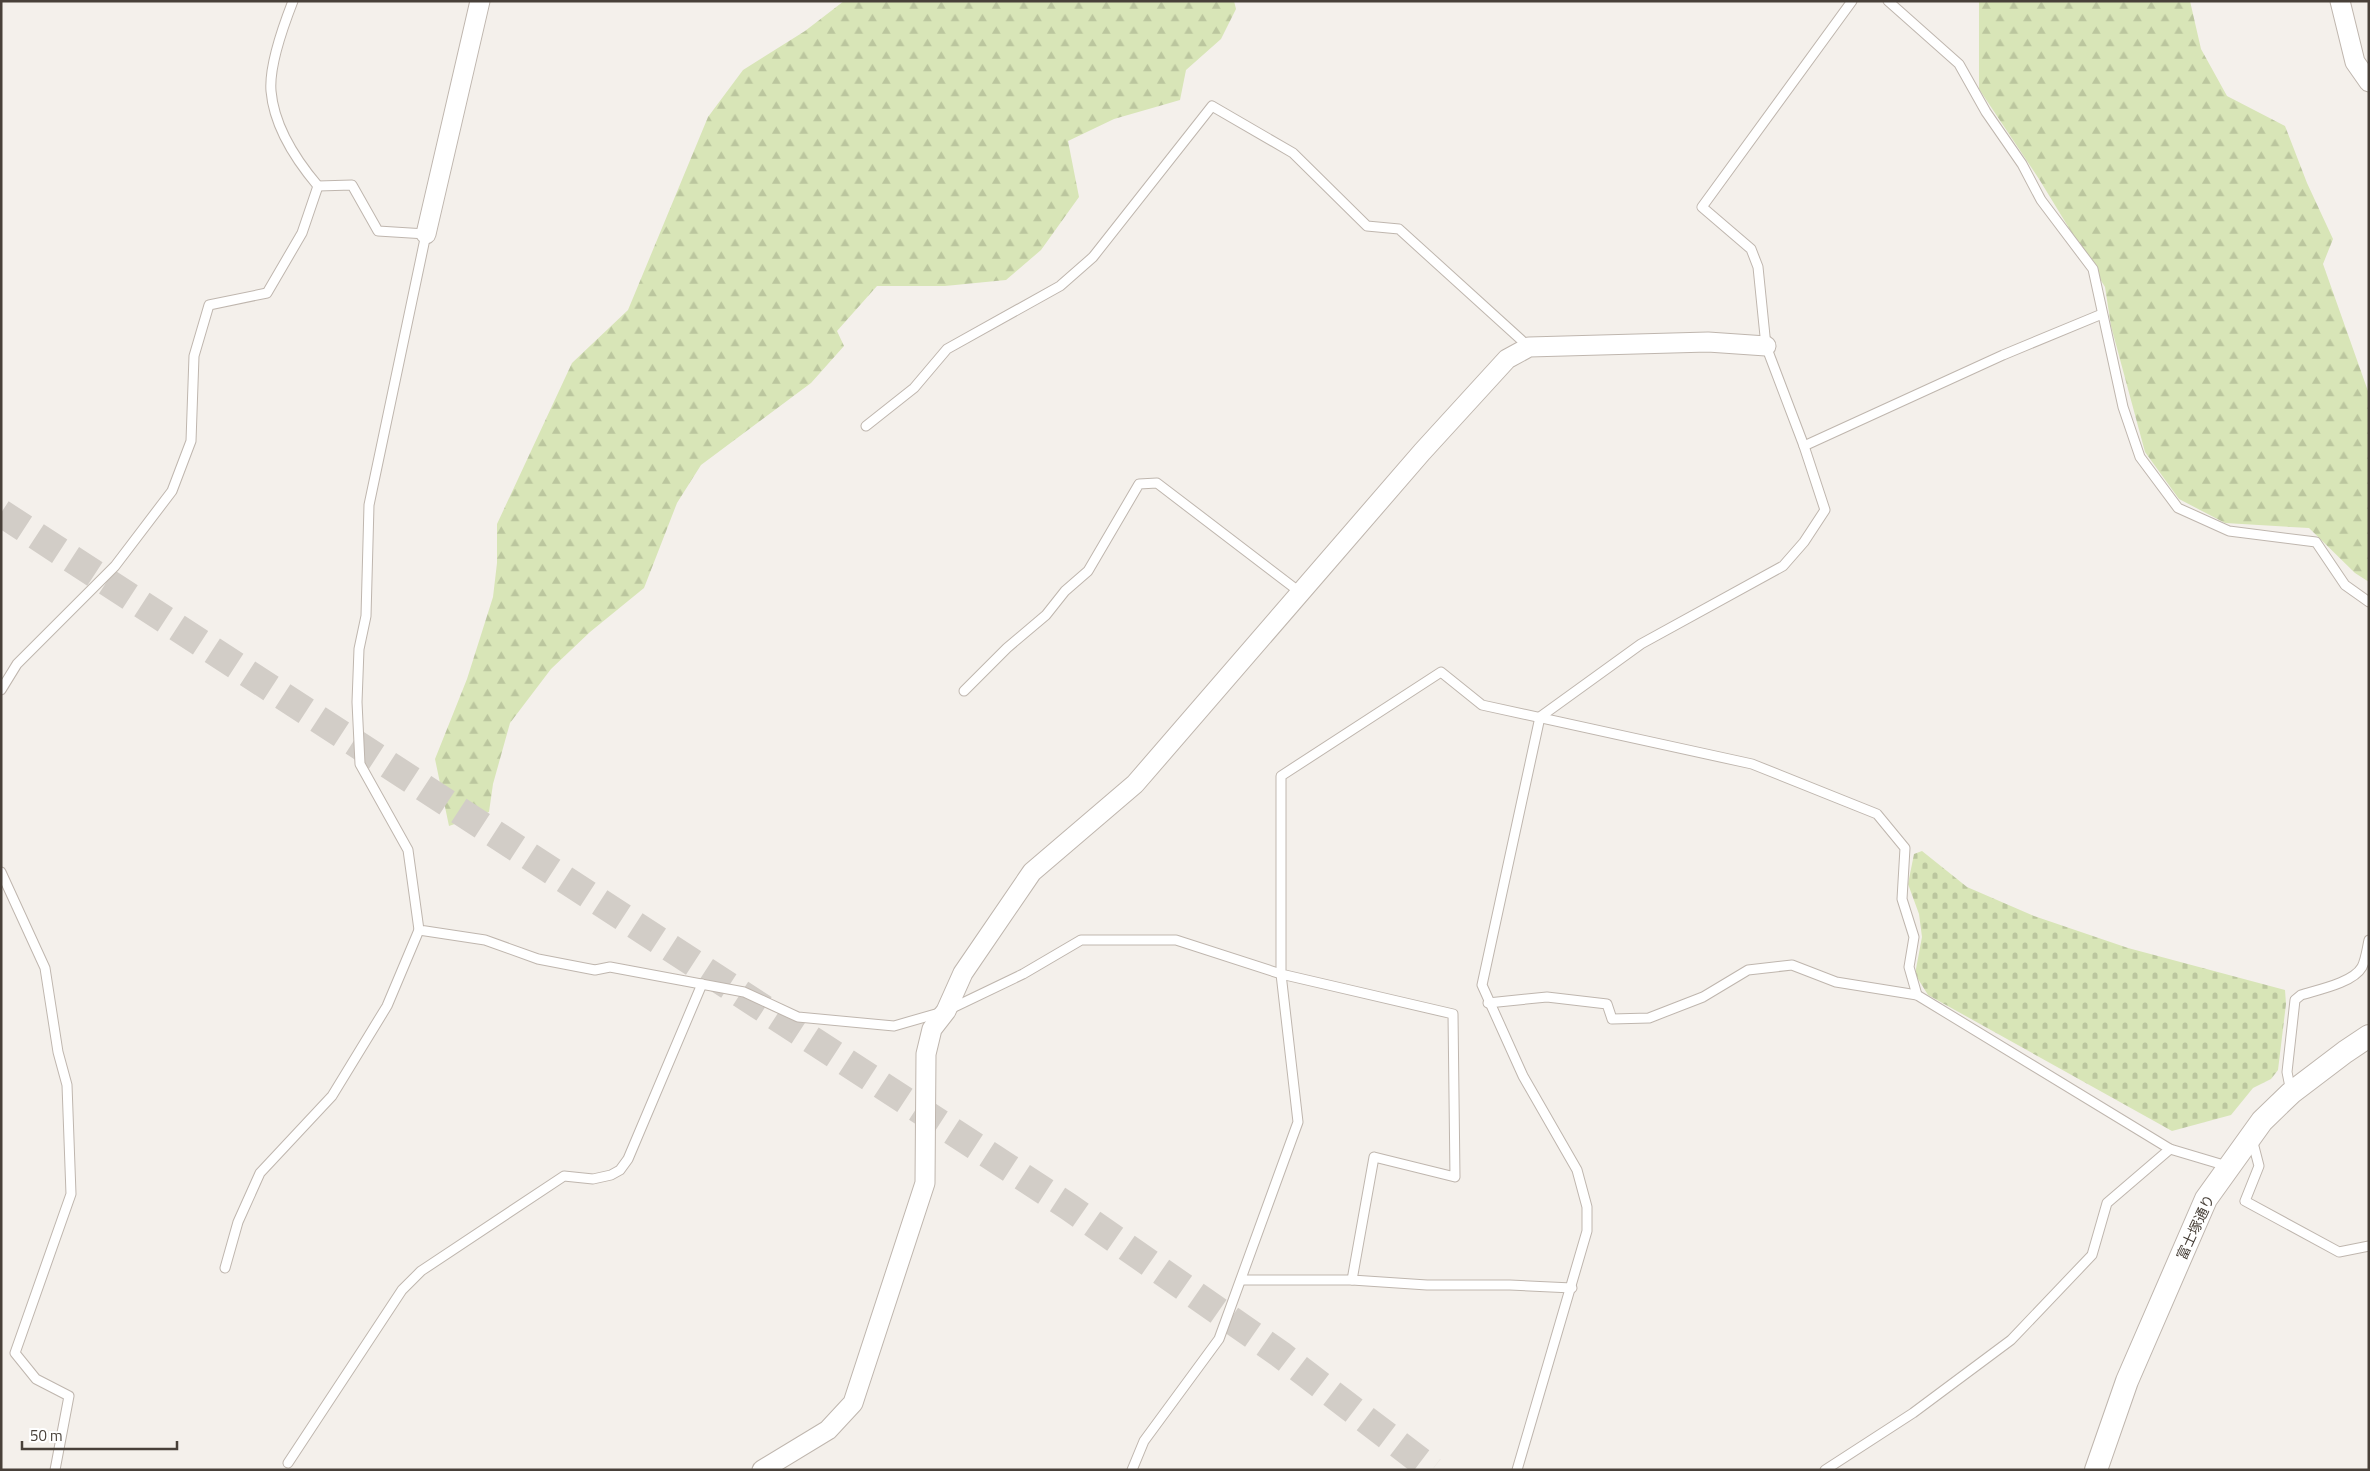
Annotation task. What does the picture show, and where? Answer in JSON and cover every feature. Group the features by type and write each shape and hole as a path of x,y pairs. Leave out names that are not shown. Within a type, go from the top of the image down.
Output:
{"street":[{"path":"426,234 480,1"},
{"path":"2340,1 2355,62 2369,82"},
{"path":"762,1470 828,1430 853,1403 925,1184 926,1054 932,1029 946,1010 963,973 1032,872 1135,784 1422,452 1507,360 1529,347 1708,342 1766,346"},
{"name":"富士塚通り","path":"2096,1470 2127,1381 2202,1208 2228,1166 2251,1134 2292,1093 2344,1052 2369,1036"}],"lane":[{"path":"293,1 277,49 270,89 274,111 297,161 318,186"},
{"path":"1517,1470 1572,1288 1587,1231 1587,1207 1577,1170 1524,1076 1488,1003 1482,985 1540,717 1641,644 1783,566 1804,542 1825,510 1804,446 1766,346 1758,267 1751,249 1702,207 1852,1"},
{"path":"1888,1 1958,64 1986,112 2022,164 2041,200 2093,270 2123,407 2140,457 2178,508 2229,531 2316,542 2345,585 2369,602"},
{"path":"866,426 914,388 947,349 1060,286 1093,257 1212,106 1293,153 1367,226 1399,229 1529,347"},
{"path":"225,1268 238,1222 260,1173 332,1096 387,1006 419,930 408,850 360,764 357,702 359,649 366,616 368,505 426,234 378,231 352,185 318,186"},
{"path":"1,690 17,664 115,566 172,491 191,441 194,356 209,305 267,294 302,233 318,186"},
{"path":"1804,446 2003,355 2102,314"},
{"path":"964,691 1007,648 1046,615 1065,591 1088,571 1140,484 1157,482 1301,593"},
{"path":"1132,1470 1144,1440 1219,1339 1298,1122 1281,974 1281,776 1441,672 1482,705 1752,764 1877,814 1905,848 1902,899 1914,938 1909,967 1917,995"},
{"path":"1,872 45,968 58,1052 67,1085 71,1194 15,1353 36,1379 69,1396 55,1470"},
{"path":"419,930 485,940 538,959 595,970 610,968 744,992 798,1017 894,1026 946,1010 1022,974 1081,940 1176,940 1281,974 1453,1014 1455,1177 1374,1157 1352,1280"},
{"path":"2292,1093 2287,1072 2295,1000 2301,996 2350,979 2361,970 2369,940"},
{"path":"1488,1003 1547,997 1607,1004 1612,1019 1649,1018 1703,997 1748,970 1792,965 1836,982 1917,995 2170,1149 2228,1166"},
{"path":"288,1463 402,1290 421,1271 564,1176 594,1178 611,1175 620,1170 628,1159 702,984"},
{"path":"2251,1134 2259,1166 2245,1201 2339,1252 2369,1246"},
{"path":"1825,1470 1913,1413 2011,1340 2092,1255 2106,1203 2170,1149"},
{"path":"1241,1280 1352,1280 1426,1285 1510,1285 1572,1288"}],"green space":[{"path":"844,1 1234,1 1236,9 1221,39 1186,70 1180,100 1114,119 1068,141 1079,197 1041,250 1006,280 945,286 877,286 837,331 844,346 811,383 701,465 677,503 644,588 590,632 551,669 510,723 493,784 489,812 449,826 435,759 467,679 493,597 497,563 497,524 572,363 628,310 708,117 743,70 805,31"},
{"path":"1979,1 2190,1 2201,49 2227,96 2285,126 2307,183 2333,239 2323,264 2369,394 2369,582 2355,573 2309,528 2225,523 2179,499 2145,452 2111,326 2105,287 2039,179 1979,89"},
{"path":"1922,851 1967,887 2034,916 2128,948 2285,990 2286,1004 2278,1070 2271,1079 2253,1088 2231,1115 2172,1131 1928,995 1915,974 1922,937 1919,914 1908,884 1914,854"}],"tunnel":[{"path":"1,513 1069,1207 1280,1354 1432,1470"}]}
